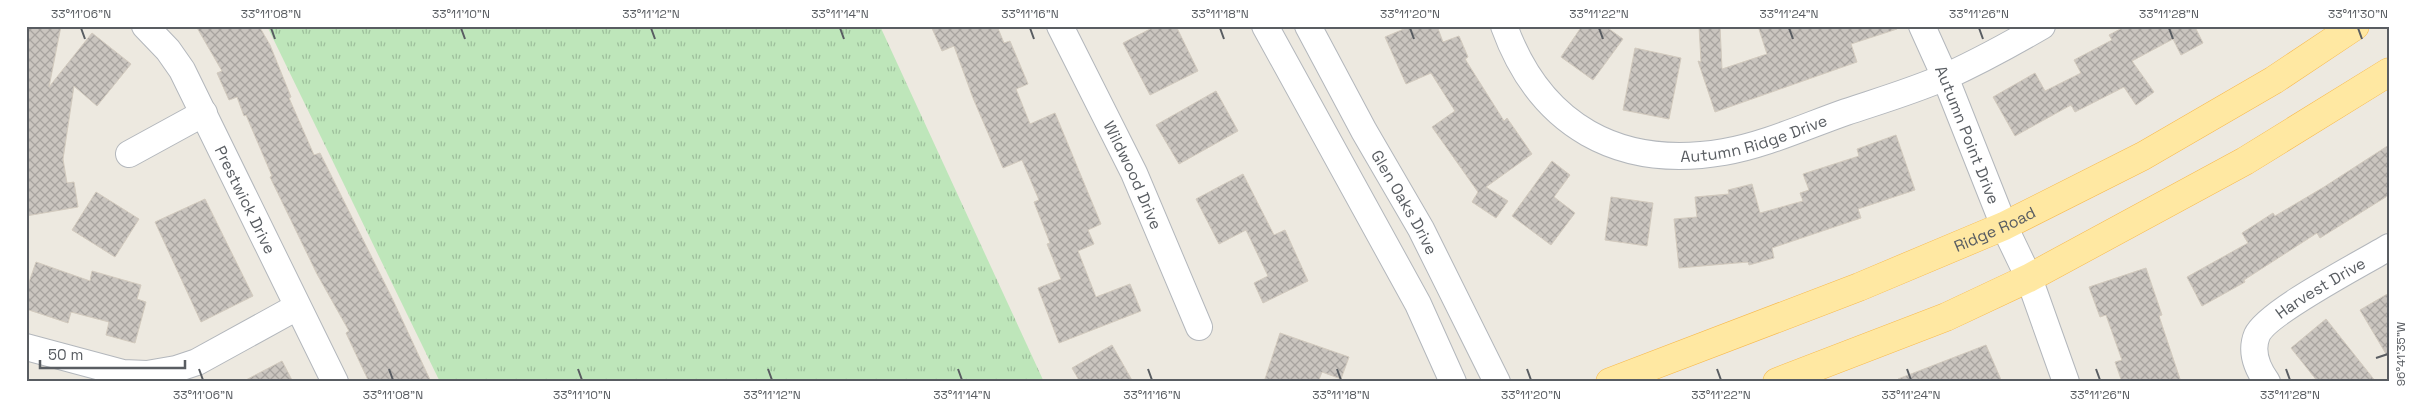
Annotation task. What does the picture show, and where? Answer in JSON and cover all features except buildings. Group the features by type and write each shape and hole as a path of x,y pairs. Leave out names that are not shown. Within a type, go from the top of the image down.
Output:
{"main road":[{"name":"Ridge Road","path":"1610,382 1849,290 2004,226 2143,156 2274,80 2355,26"},
{"path":"1777,382 1946,317 2029,278 2245,161 2389,72"}],"street":[{"name":"Prestwick Drive","path":"145,26 172,56 204,113 335,382"},
{"name":"Wildwood Drive","path":"1060,26 1134,173 1199,328"},
{"path":"1264,26 1413,296 1453,382"},
{"name":"Glen Oaks Drive","path":"1308,26 1421,229 1497,382"},
{"name":"Autumn Ridge Drive","path":"1504,26 1526,74 1552,108 1575,127 1612,145 1672,155 1725,152 1763,142 1944,77 2042,26"},
{"name":"Autumn Point Drive","path":"1922,26 2004,226 2029,278 2066,382"},
{"path":"129,154 204,113"},
{"name":"Harvest Drive","path":"2267,382 2256,361 2254,351 2257,336 2263,326 2275,315 2389,247"},
{"path":"26,347 124,373 147,374 176,369 198,362 297,307"}],"green space":[{"path":"267,26 880,26 1044,382 440,382"}]}
